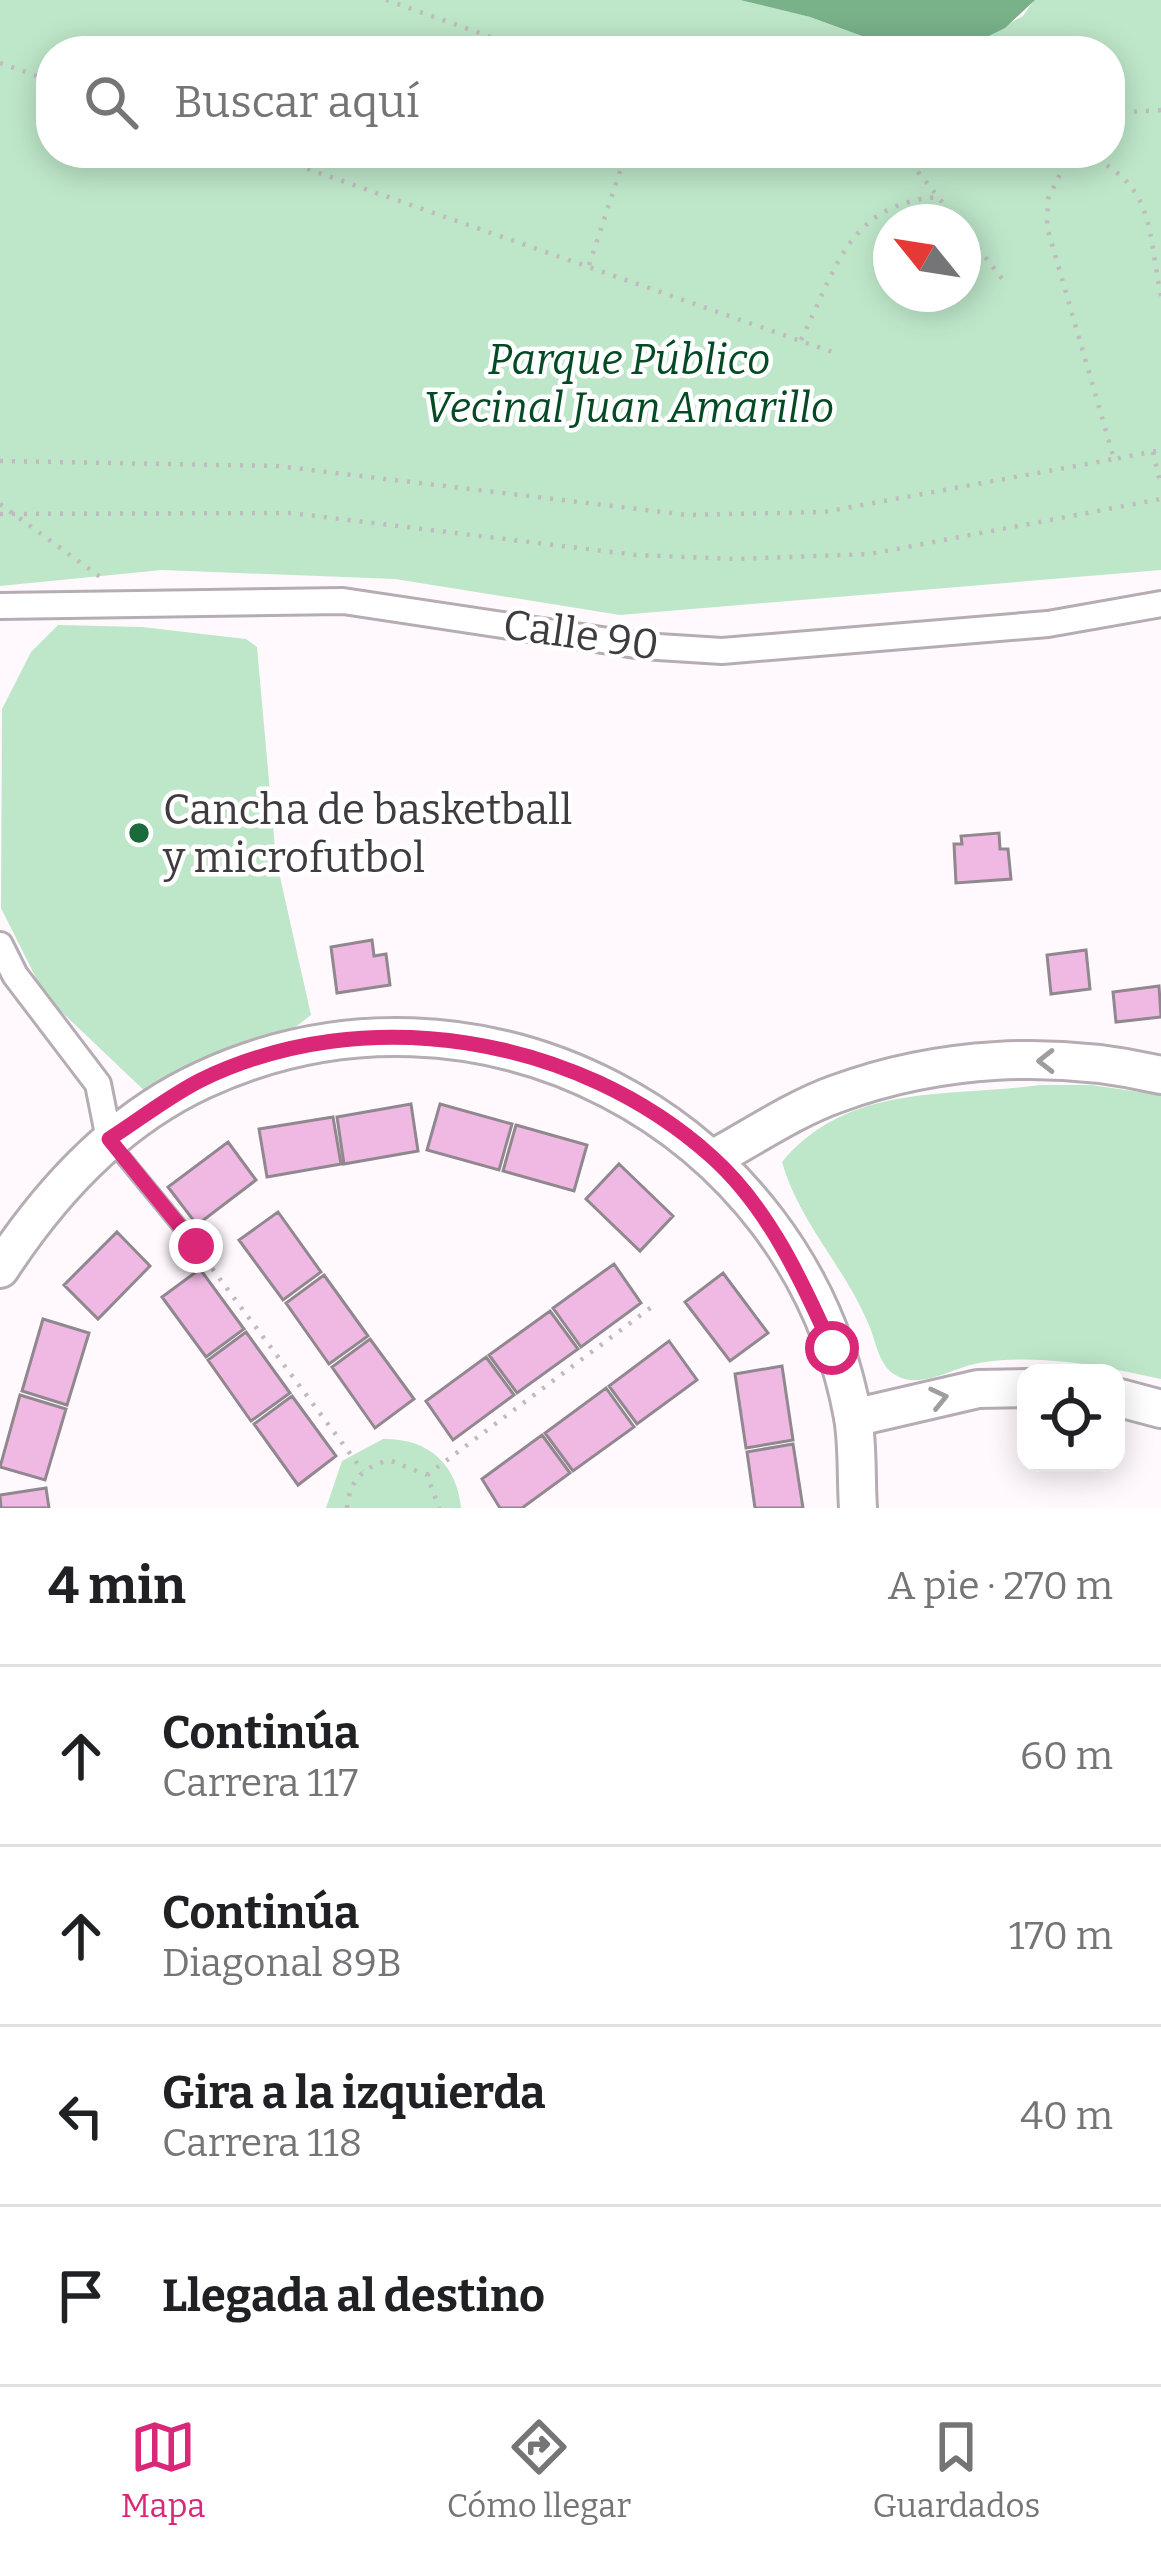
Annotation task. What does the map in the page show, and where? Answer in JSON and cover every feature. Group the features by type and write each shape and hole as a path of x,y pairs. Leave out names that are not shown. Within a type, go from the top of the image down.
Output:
{"street":[{"name":"Calle 90","path":"0,606 343,601 642,646 722,651 1048,624 1161,604"},
{"path":"0,945 38,1008 98,1084 109,1139"},
{"path":"0,1269 40,1208 109,1139 202,1080 306,1045 416,1035 538,1060 626,1093 714,1158 765,1220 803,1282 832,1348 853,1418 858,1508"},
{"path":"714,1158 835,1094 967,1061 1102,1061 1161,1075"},
{"path":"853,1418 978,1389 1017,1388"},
{"path":"1125,1399 1161,1408"}],"lane":[{"path":"109,1139 196,1246"}],"path":[{"path":"386,0 488,36"},
{"path":"0,63 36,76"},
{"path":"1125,112 1161,110"},
{"path":"306,168 838,354"},
{"path":"589,265 621,168"},
{"path":"915,168 944,204"},
{"path":"1063,168 1048,200 1047,227 1114,459"},
{"path":"1115,168 1138,190 1161,296"},
{"path":"801,340 863,224 885,206 938,196"},
{"path":"981,252 1007,285"},
{"path":"0,461 277,466 688,515 824,512 1157,451 1161,486"},
{"path":"0,514 291,513 636,555 736,559 870,554 1161,499"},
{"path":"0,504 137,604"},
{"path":"196,1246 363,1471"},
{"path":"427,1474 657,1303"},
{"path":"346,1508 348,1493 363,1471 389,1460 427,1474"},
{"path":"427,1474 439,1508"}],"green space":[{"name":"Parque Público Vecinal Juan Amarillo","path":"0,0 740,0 862,36 36,36 36,168 1125,168 1125,36 986,36 1023,16 1034,0 1161,0 1161,570 620,615 395,579 162,570 0,586"},
{"path":"58,625 142,627 246,639 257,647 276,859 311,1015 289,1032 219,1060 151,1097 45,996 1,908 2,709 31,652"},
{"path":"1091,1085 1161,1095 1161,1379 1125,1372 1125,1364 1025,1359 979,1363 909,1380 892,1373 882,1361 858,1302 799,1204 782,1162 809,1136 838,1118 901,1098"},
{"path":"383,1439 413,1443 437,1456 453,1478 461,1508 326,1508 342,1461"}],"shaded area":[{"path":"740,0 1035,0 1005,28 989,36 862,36"}],"building":[{"path":"999,833 1000,849 1008,849 1011,879 956,883 954,844 962,844 961,836"},
{"path":"372,940 374,956 386,954 390,985 337,993 331,947"},
{"path":"1086,950 1090,989 1051,994 1047,955"},
{"path":"1159,986 1161,1017 1116,1022 1113,992"},
{"path":"411,1104 418,1151 344,1164 337,1117"},
{"path":"440,1104 512,1124 499,1170 427,1150"},
{"path":"333,1117 341,1164 267,1177 259,1129"},
{"path":"516,1125 587,1145 574,1191 503,1171"},
{"path":"228,1142 256,1180 197,1225 168,1187"},
{"path":"619,1164 673,1216 640,1251 586,1199"},
{"path":"278,1212 321,1272 283,1300 239,1240"},
{"path":"117,1232 150,1266 98,1319 64,1285"},
{"path":"614,1264 641,1303 581,1347 553,1308"},
{"path":"200,1269 244,1329 206,1357 162,1297"},
{"path":"723,1273 768,1333 730,1361 685,1302"},
{"path":"324,1275 368,1336 329,1364 286,1303"},
{"path":"550,1311 578,1349 517,1393 489,1355"},
{"path":"43,1319 89,1333 67,1405 22,1391"},
{"path":"246,1332 290,1393 251,1421 208,1360"},
{"path":"370,1339 414,1399 375,1428 332,1367"},
{"path":"669,1341 697,1380 637,1424 609,1386"},
{"path":"486,1357 514,1395 453,1440 426,1401"},
{"path":"782,1366 793,1440 746,1448 735,1374"},
{"path":"606,1388 634,1427 573,1471 545,1433"},
{"path":"20,1395 66,1409 45,1480 0,1467"},
{"path":"292,1396 336,1456 298,1485 254,1424"},
{"path":"542,1435 570,1473 522,1508 500,1508 482,1479"},
{"path":"793,1444 803,1508 755,1508 747,1452"},
{"path":"46,1488 49,1508 1,1508 0,1495"}],"place":[{"name":"Cancha de basketball y microfutbol","path":"139,833"}],"route":[{"path":"196,1246 109,1139 202,1080 306,1045 416,1035 559,1066 626,1093 714,1158 765,1220 803,1282 832,1348"}]}
